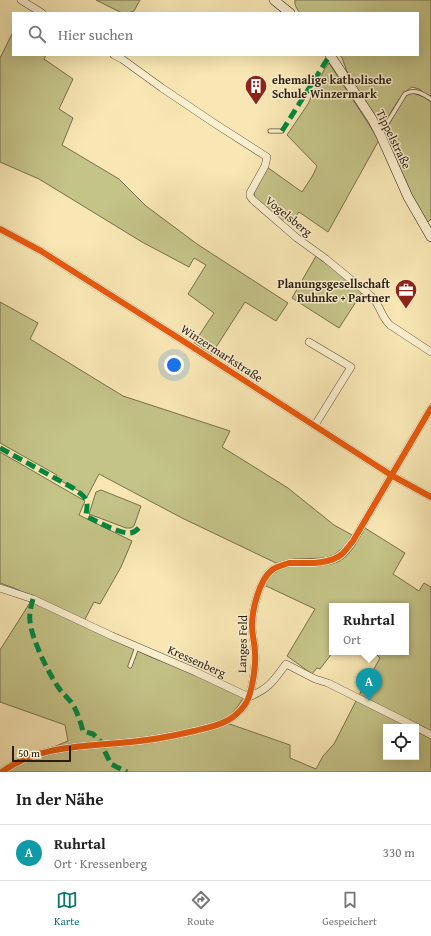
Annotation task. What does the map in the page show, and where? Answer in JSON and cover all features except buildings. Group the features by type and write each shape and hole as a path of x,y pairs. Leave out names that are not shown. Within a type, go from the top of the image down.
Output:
{"street":[{"path":"21,0 40,12"},
{"path":"274,0 285,3 290,12"},
{"name":"Vogelsberg","path":"116,56 267,157 265,166 250,193 253,200 297,238 372,296 385,320 390,325 431,352"},
{"name":"Tippelstraße","path":"331,56 372,119 406,191 431,237"},
{"name":"Winzermarkstraße","path":"0,229 41,251 391,475 431,497"},
{"path":"310,342 351,367 315,425"},
{"path":"391,475 431,408"},
{"name":"Langes Feld","path":"2,772 29,758 53,751 162,738 210,727 223,723 234,716 246,703 249,697 255,658 252,631 253,614 258,592 265,576 272,570 289,563 328,561 342,554 353,541 391,475"},
{"name":"Kressenberg","path":"0,588 33,599 249,697"},
{"path":"249,697 272,683 286,664 410,724"},
{"path":"419,729 431,735"}],"lane":[{"path":"380,134 405,94 415,91 431,99"},
{"path":"270,131 282,131"},
{"path":"130,666 137,646"}],"shaded area":[{"path":"96,0 140,0 134,11 120,12"},
{"path":"295,0 431,0 431,98 419,89 412,87 407,90 391,112 381,130 349,77 341,56 419,56 419,12 299,12 295,5"},
{"path":"12,34 12,56 46,56 44,59 73,79 59,109 73,118 62,145 119,179 146,206 197,244 288,303 276,321 245,302 211,355 194,343 214,313 188,294 206,265 194,258 189,267 142,242 39,179 0,162 0,58"},
{"path":"329,63 379,140 328,232 299,212 292,221 285,216 282,222 256,201 254,190 267,167 302,192 313,175 317,166 287,135 308,104 324,70"},
{"path":"413,93 424,97 431,102 431,219 427,223 416,205 385,135 385,131 404,98 408,94"},
{"path":"316,256 363,291 339,328 292,298"},
{"path":"0,302 38,323 30,339 123,396 230,431 222,447 288,488 334,525 352,535 346,545 334,555 325,558 294,559 276,563 182,518 99,474 87,497 56,478 57,475 0,443"},
{"path":"0,452 85,501 79,515 132,541 121,567 100,604 94,602 84,621 14,588 0,583"},
{"path":"101,490 141,506 134,526 131,528 126,528 89,514 96,492"},
{"path":"365,528 405,553 393,574 419,591 424,583 431,587 431,733 419,727 419,724 413,724 358,697 380,658 377,655 409,655 409,603 329,603 329,655 331,655 320,669 317,668 312,674 287,656 315,609 264,585 271,575 278,570 287,567 337,562 351,551"},
{"path":"31,601 153,658 206,678 244,697 224,722 290,745 290,758 316,769 323,756 334,744 357,699 406,724 383,724 383,760 419,760 419,731 431,737 431,772 11,772 5,770 0,772 0,769 68,741 65,725 0,702 0,650"}],"marked path":[{"path":"282,131 329,56"},
{"path":"0,448 73,488 86,500 86,516 119,531 129,533 138,529 142,524"},
{"path":"33,599 30,616 31,628 37,647 52,677 73,705 83,731 93,734 106,747 104,750 111,764 127,772"}],"cycle path":[{"path":"0,229 41,251 391,475 431,497"},
{"path":"2,772 31,756 47,752 64,748 155,739 214,726 229,720 235,715 246,703 252,686 255,658 252,619 257,596 263,581 272,570 280,566 289,563 324,562 337,558 342,554 353,541 431,408"}],"place":[{"name":"ehemalige katholische Schule Winzermark","path":"256,106"},
{"name":"Planungsgesellschaft Ruhnke + Partner","path":"406,310"},
{"name":"Ruhrtal","path":"369,701"}]}
